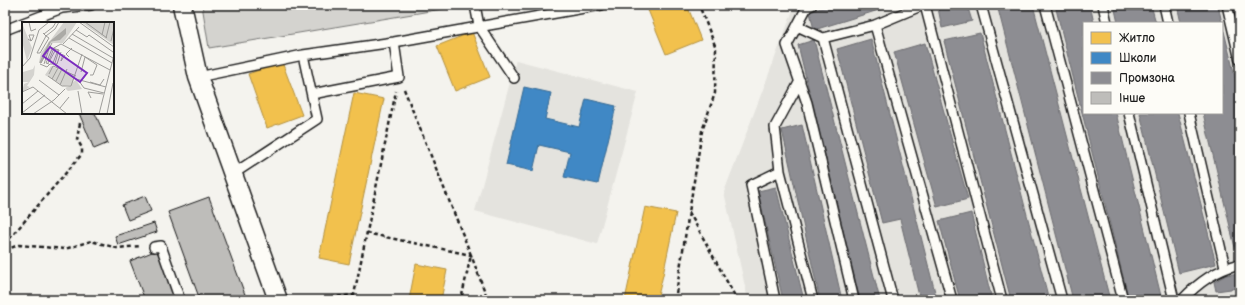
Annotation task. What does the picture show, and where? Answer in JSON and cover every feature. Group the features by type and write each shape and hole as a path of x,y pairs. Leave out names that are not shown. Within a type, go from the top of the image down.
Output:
{"street":[{"path":"182,5 198,77 278,300"}],"lane":[{"path":"25,22 62,7 91,5"},
{"path":"475,5 479,26 514,78"},
{"path":"198,77 303,55 394,42 601,5"},
{"path":"812,5 807,7 787,45 807,103 854,300"},
{"path":"797,26 823,38 875,25 924,5 1002,300"},
{"path":"981,5 1062,300"},
{"path":"1045,5 1123,300"},
{"path":"1103,5 1107,22"},
{"path":"1164,5 1168,22"},
{"path":"1227,5 1240,60"},
{"path":"5,30 22,23"},
{"path":"875,25 952,300"},
{"path":"823,38 893,300"},
{"path":"312,94 399,77 394,42"},
{"path":"233,174 317,119 303,55"},
{"path":"800,81 775,127 780,171 813,300"},
{"path":"1129,114 1174,300"},
{"path":"1189,114 1226,267"},
{"path":"775,300 751,185 780,171"},
{"path":"154,247 161,246 180,300"},
{"path":"1182,300 1198,283 1226,267 1240,264"}],"path":[{"path":"675,300 702,131 716,92 716,48 699,5"},
{"path":"303,300 354,295 399,77"},
{"path":"399,77 488,300"},
{"path":"5,244 82,154 82,148 77,139 80,123"},
{"path":"689,211 737,300"},
{"path":"366,233 471,255"},
{"path":"5,250 19,245 65,249 91,241 117,248 154,247"},
{"path":"462,300 471,255"}],"shaded area":[{"path":"202,5 466,5 209,48"},
{"path":"795,5 1237,5 1240,17 1240,300 748,300 724,192"},
{"path":"516,60 638,92 597,244 475,211"}],"building: Житло":[{"path":"660,5 687,5 701,40 666,54 648,10"},
{"path":"472,32 490,77 455,91 437,46"},
{"path":"282,62 302,115 267,128 248,74"},
{"path":"354,93 384,99 349,264 319,258"},
{"path":"645,207 676,213 663,275 657,300 625,300"},
{"path":"416,264 447,270 441,300 409,300"}],"building: Школи":[{"path":"524,87 551,93 545,119 579,127 586,99 616,106 598,184 564,177 570,152 539,145 533,171 506,165"}],"building: Промзона":[{"path":"829,5 895,5 814,30 810,12"},
{"path":"940,5 967,5 972,21 942,28 938,8"},
{"path":"997,5 1033,5 1110,300 1073,300"},
{"path":"1055,5 1090,5 1094,22 1083,22 1083,114 1116,114 1162,300 1129,300"},
{"path":"1114,5 1151,5 1156,22 1118,22"},
{"path":"1177,5 1218,5 1222,22 1181,22"},
{"path":"1223,27 1240,97 1240,256 1237,256 1203,114 1223,114"},
{"path":"980,33 1049,300 1011,300 944,41"},
{"path":"871,39 937,300 920,300 900,219 882,223 837,49"},
{"path":"814,40 880,300 860,300 798,45"},
{"path":"925,43 968,199 937,207 894,52"},
{"path":"1140,114 1178,114 1216,264 1179,273"},
{"path":"802,125 842,300 820,300 782,130"},
{"path":"776,187 804,300 783,300 758,191"},
{"path":"971,213 992,300 960,300 939,221"},
{"path":"1240,273 1240,300 1238,288 1216,291 1214,282 1226,275"}],"building: Інше":[{"path":"79,114 95,114 108,143 94,149"},
{"path":"145,196 151,211 128,220 122,205"},
{"path":"209,197 247,300 200,300 168,212"},
{"path":"154,223 157,232 118,245 115,236"},
{"path":"157,250 176,300 145,300 130,261"}]}
